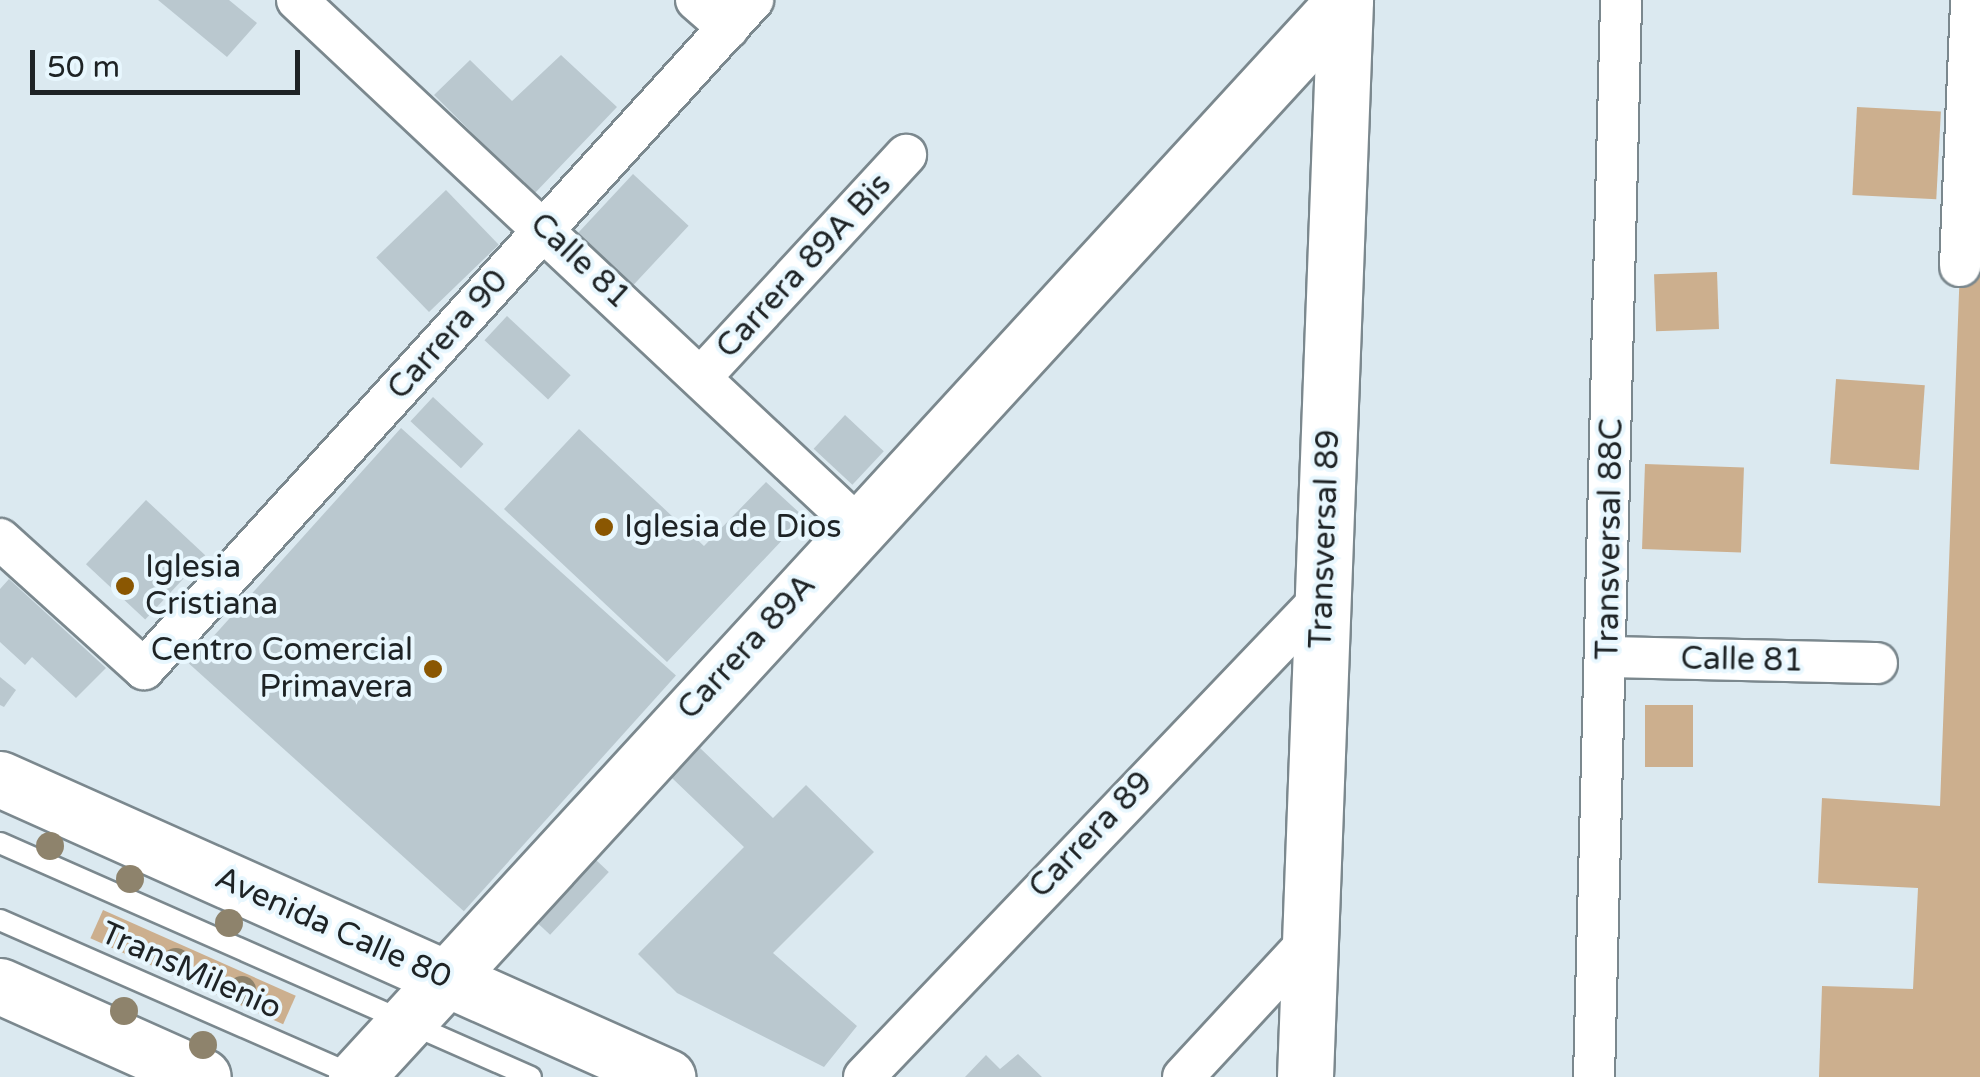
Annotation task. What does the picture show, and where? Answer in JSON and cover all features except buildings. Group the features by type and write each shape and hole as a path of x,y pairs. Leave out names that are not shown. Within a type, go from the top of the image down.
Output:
{"main road":[{"name":"Carrera 89A","path":"357,1077 443,976 1345,0"},
{"name":"Transversal 89","path":"1305,1077 1345,0"},
{"name":"Avenida Calle 80","path":"0,779 667,1077"},
{"path":"0,986 203,1077"}],"street":[{"name":"Calle 81","path":"297,0 545,228 858,526"},
{"path":"696,0 740,14"},
{"name":"Transversal 88C","path":"1594,1077 1608,657 1621,0"},
{"path":"1960,266 1971,0"},
{"name":"Carrera 90","path":"0,540 144,669 740,14"},
{"name":"Carrera 89A Bis","path":"702,376 906,155"},
{"name":"Carrera 89","path":"864,1077 1323,597"},
{"name":"Calle 81","path":"1608,657 1877,663"},
{"path":"1182,1077 1310,939"}],"lane":[{"name":"TransMilenio","path":"0,843 530,1077"},
{"name":"TransMilenio","path":"0,920 357,1077"}],"shaded area":[{"path":"1857,107 1941,111 1936,199 1852,195"},
{"path":"1960,266 1980,267 1980,1077 1819,1077 1822,986 1913,989 1918,888 1818,883 1822,798 1940,806"},
{"path":"1717,272 1719,329 1656,331 1654,274"},
{"path":"1836,379 1925,385 1919,470 1830,464"},
{"path":"1645,464 1744,467 1741,552 1642,549"},
{"path":"1645,705 1693,705 1693,767 1645,767"},
{"path":"103,910 296,996 283,1024 90,938"}],"place":[{"name":"Iglesia de Dios","path":"604,527"},
{"name":"Iglesia Cristiana","path":"125,586"},
{"name":"Centro Comercial Primavera","path":"433,669"}]}
